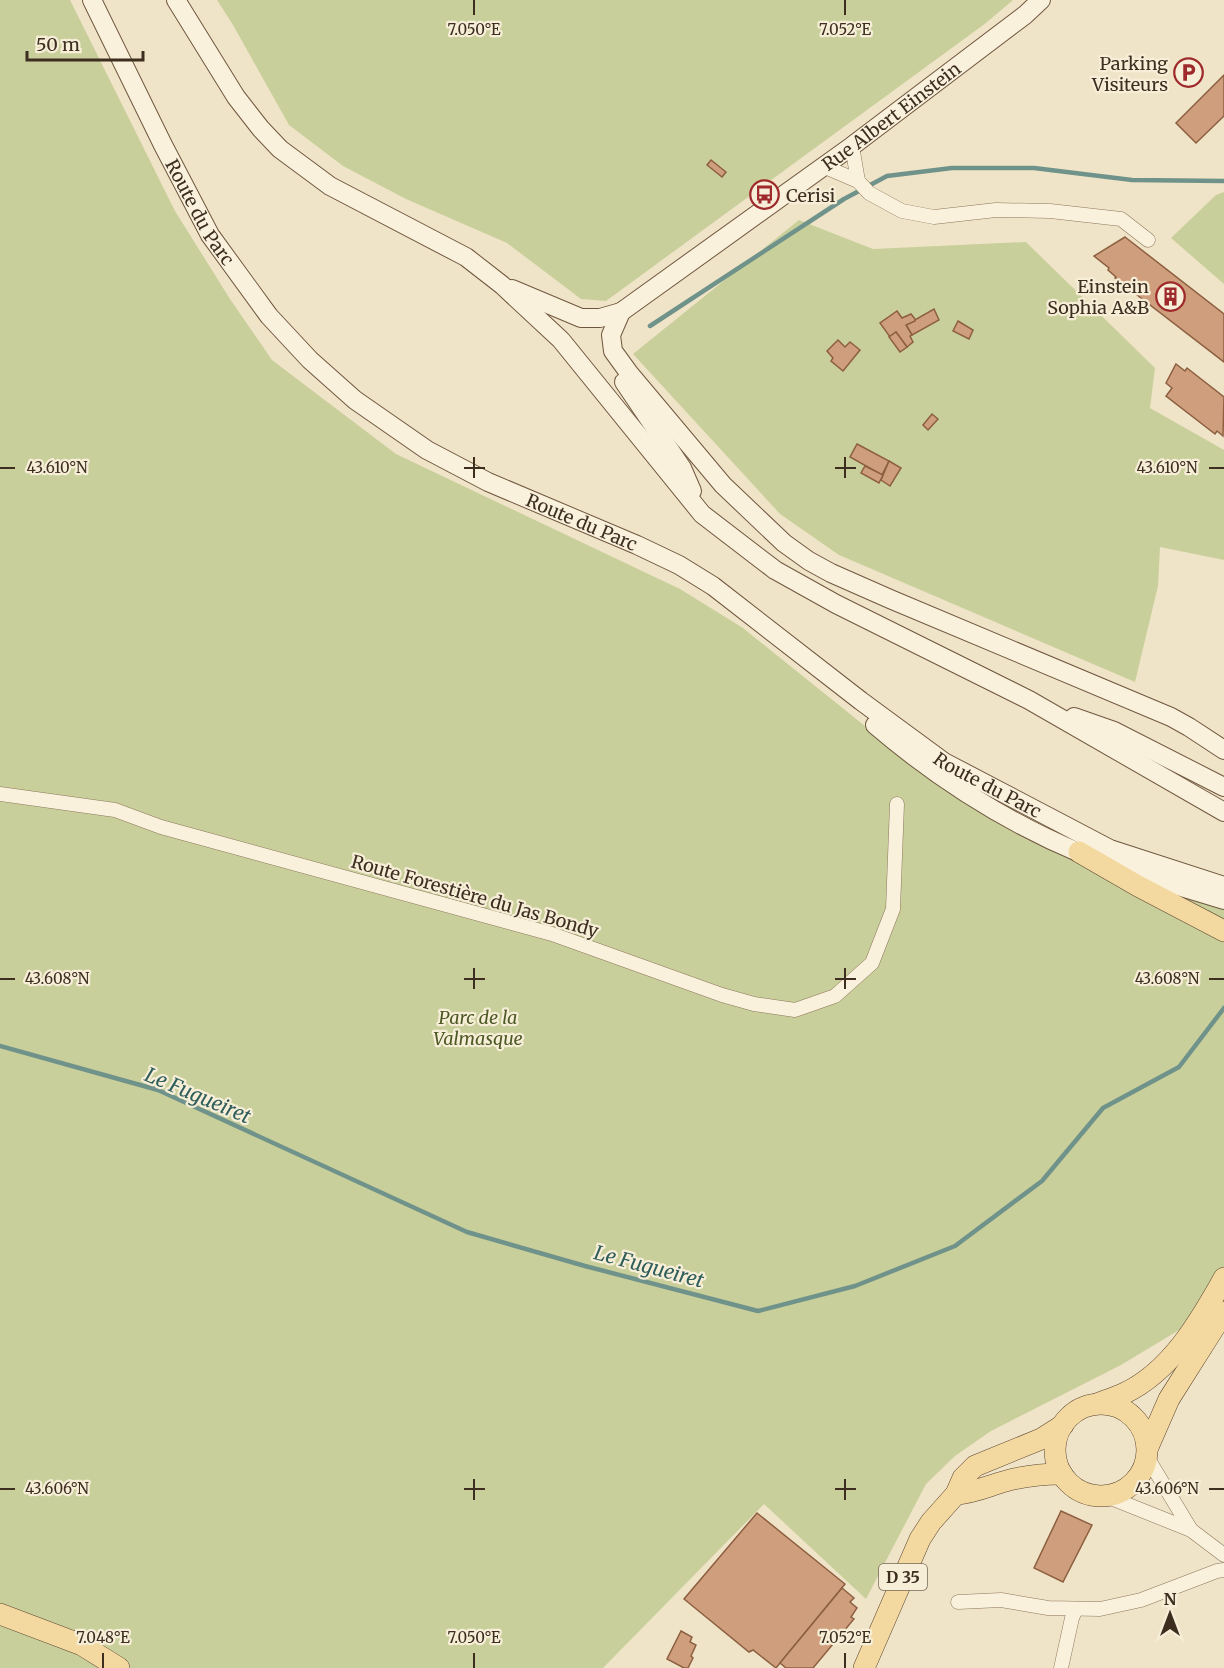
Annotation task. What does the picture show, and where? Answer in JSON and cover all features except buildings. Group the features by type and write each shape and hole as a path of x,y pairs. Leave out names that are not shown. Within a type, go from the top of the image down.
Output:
{"main road":[{"name":"Route du Parc","path":"92,0 210,235 269,316 310,360 355,400 427,450 488,482 637,545 712,586 944,762 1110,849 1224,886"},
{"path":"176,0 236,97 280,149 330,186 466,257 502,285 561,340 702,514 775,570 836,604 1029,700 1224,812"},
{"name":"Rue Albert Einstein","path":"621,312 852,146 1025,15 1041,0"},
{"path":"502,285 581,318 600,318 621,312"},
{"path":"621,312 604,329 600,345 682,468 702,514"},
{"path":"621,312 612,335 613,351 723,484 784,543 831,573 1171,717 1224,750"},
{"path":"833,679 853,705 901,747 958,788 1021,824 1113,866 1224,900"},
{"path":"1029,700 1114,731 1224,787"},
{"path":"1079,852 1224,931"},
{"path":"1096,1405 1126,1393 1161,1366 1185,1341 1224,1278"},
{"path":"1148,1452 1140,1424 1128,1412 1112,1405 1088,1406 1074,1413 1063,1425 1055,1449 1062,1474 1067,1481 1081,1491 1106,1496 1123,1491 1136,1481 1145,1466 1168,1400 1224,1312"},
{"name":"D 35","path":"864,1668 920,1539 931,1521 956,1494 963,1478 975,1466 1041,1439 1063,1425"},
{"path":"956,1494 972,1493 1008,1480 1041,1474 1062,1474"},
{"path":"0,1614 82,1645 119,1668"}],"street":[{"path":"852,146 858,181"},
{"path":"823,166 858,181 869,193 902,211 934,217 996,210 1050,211 1121,219 1149,240"},
{"name":"Route Forestière du Jas Bondy","path":"0,794 115,810 161,827 552,934 722,995 754,1004 795,1010 835,996 872,963 892,909 897,804"},
{"path":"1148,1452 1191,1530"},
{"path":"1106,1496 1191,1530 1224,1555"},
{"path":"958,1602 1001,1600 1048,1608 1100,1609 1140,1600 1217,1570 1224,1570"},
{"path":"1061,1668 1076,1609"}],"green space":[{"name":"Parc de la Valmasque","path":"0,0 70,0 175,211 230,299 272,360 396,454 680,589 743,628 901,755 1019,835 1224,907 1224,1303 1121,1365 991,1431 955,1456 926,1484 866,1599 764,1504 603,1668 0,1668"},
{"path":"217,0 1013,0 986,23 606,301 581,299 507,243 406,199 343,166 289,125"},
{"path":"1224,192 1224,284 1171,238 1216,195"},
{"path":"799,220 873,249 1026,242 1155,368 1150,408 1224,450 1224,560 1160,547 1158,586 1135,682 839,555 780,514 633,354"}],"waterway":[{"path":"650,326 844,199 887,176 952,168 1034,168 1132,180 1224,181"},
{"name":"Le Fugueiret","path":"0,1046 158,1090 467,1232 585,1266 758,1311 855,1286 955,1246 1042,1181 1103,1108 1179,1067 1224,1008"}],"place":[{"name":"Parking Visiteurs","path":"1189,73"},
{"name":"Cerisi","path":"765,195"},
{"name":"Einstein Sophia A&B","path":"1170,296"}]}
